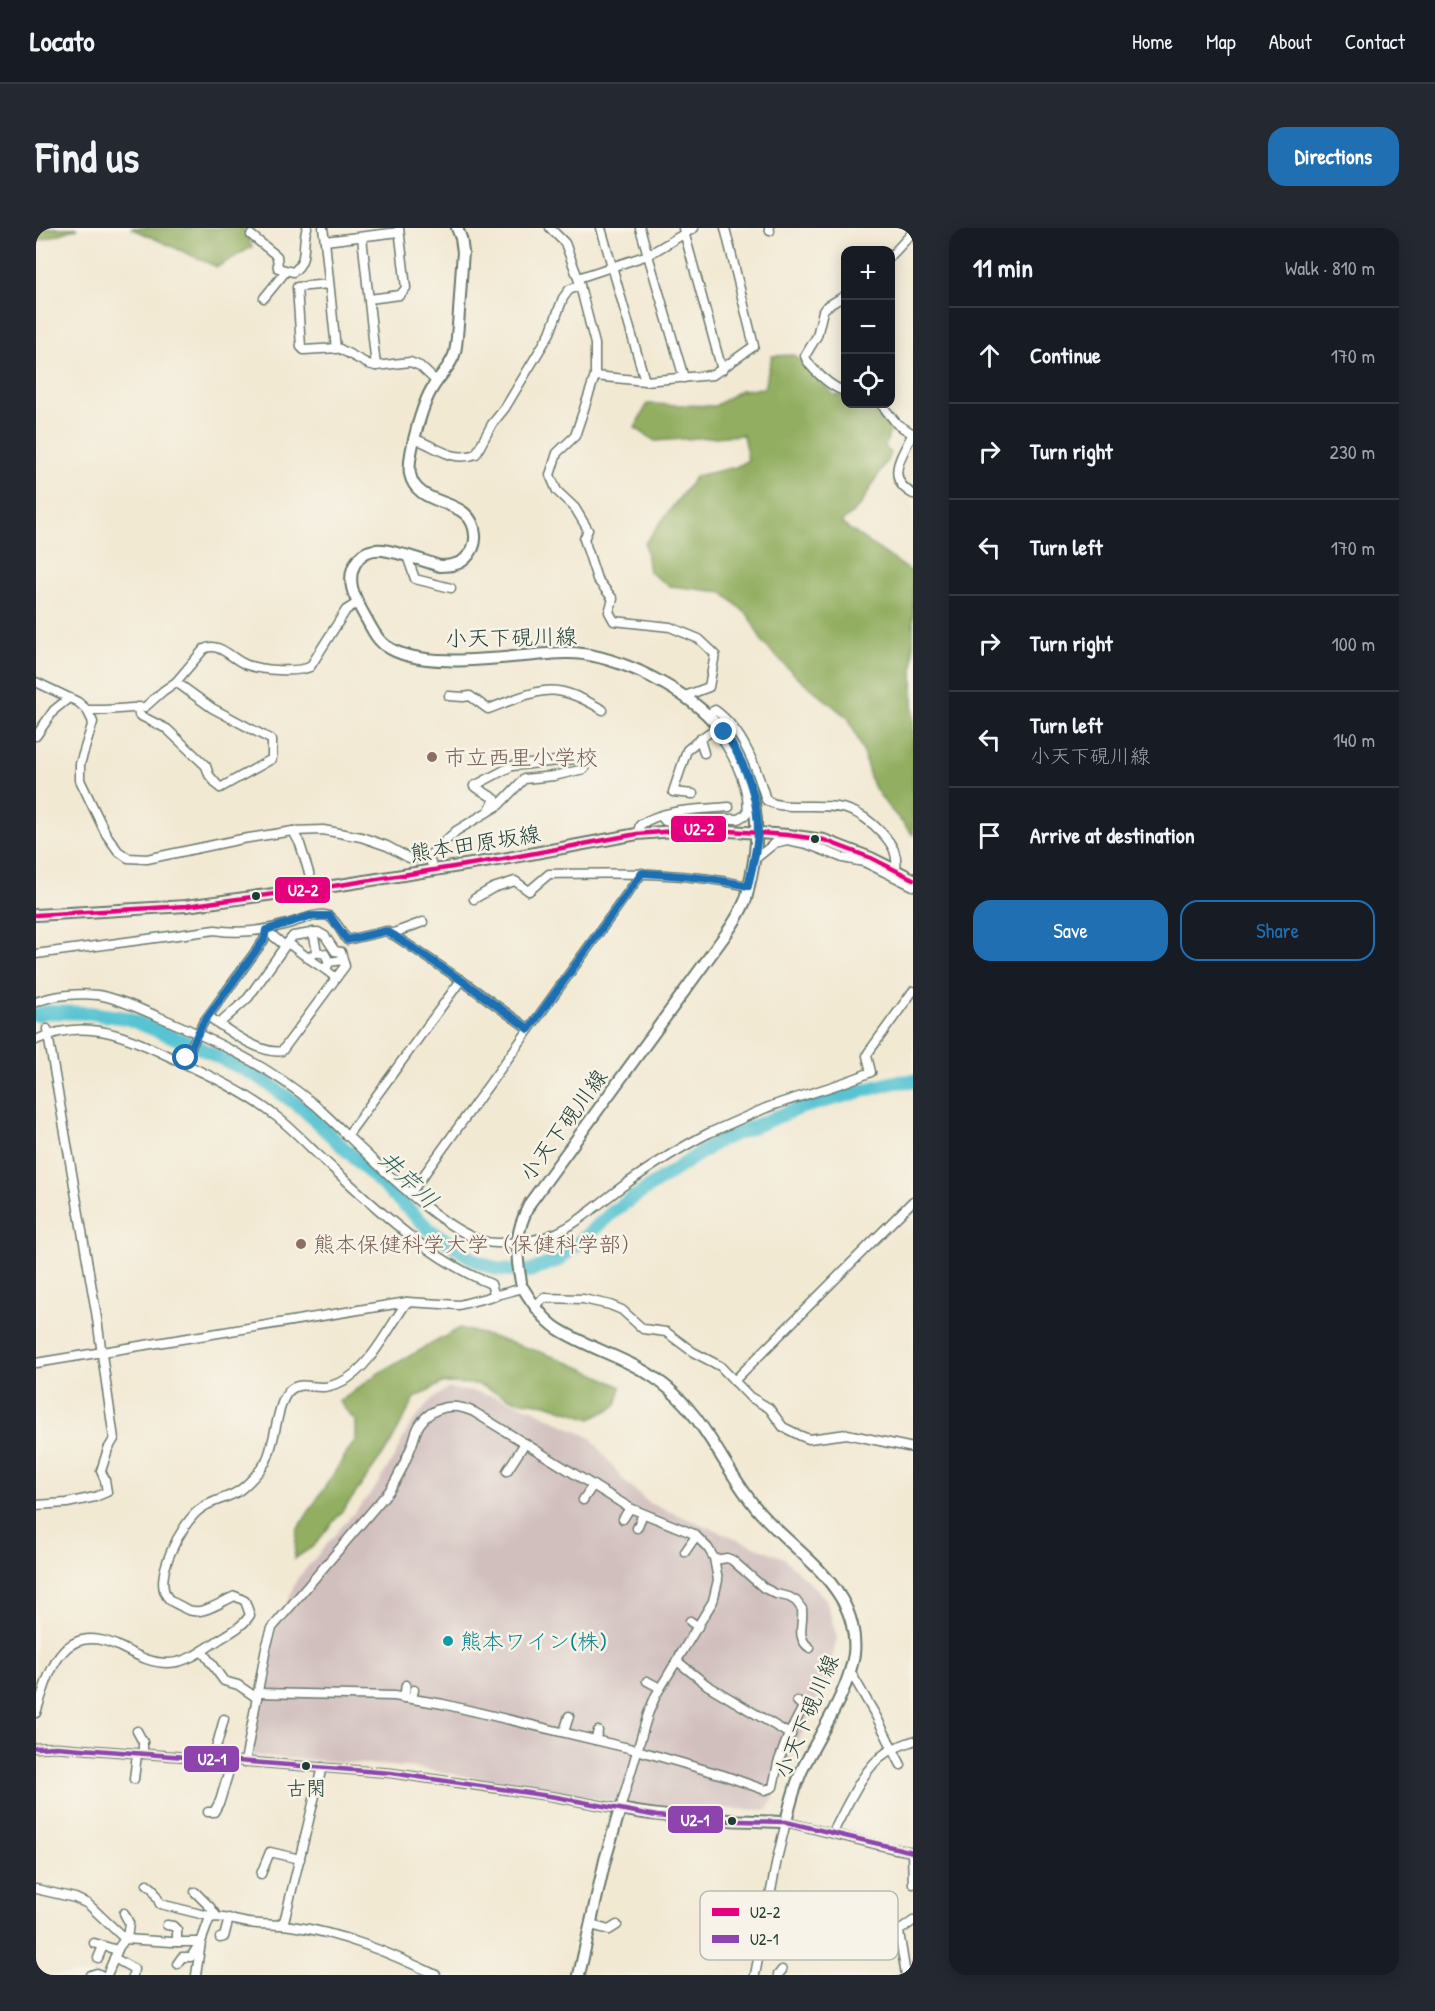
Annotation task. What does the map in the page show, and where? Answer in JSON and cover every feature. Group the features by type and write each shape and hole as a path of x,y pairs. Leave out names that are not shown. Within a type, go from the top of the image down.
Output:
{"main road":[{"name":"小天下硯川線","path":"457,228 463,252 455,354 425,404 410,466 416,488 426,496 464,511 472,520 475,543 471,553 460,563 449,566 440,566 382,550 370,550 360,556 353,565 350,579 357,603 375,634 386,646 409,655 465,660 565,653 588,655 610,660 665,683 708,714 734,747 744,767 756,803 758,832 747,896 726,934 530,1203 522,1218 516,1244 516,1262 521,1282 535,1306 557,1328 637,1367 677,1396 708,1436 740,1488 785,1539 820,1571 841,1598 849,1613 854,1633 854,1653 850,1671 801,1771 786,1822"},
{"name":"熊本田原坂線","path":"36,915 186,906 314,889 503,859 637,834 699,829 758,832 824,840 871,858 913,879"},
{"path":"579,1975 605,1861 620,1809 697,1820 786,1822"}],"street":[{"path":"251,235 277,256 278,268 293,272 304,260 303,240 306,228"},
{"path":"323,228 336,349"},
{"path":"550,228 565,243 579,281 595,344 595,376 575,436 557,453 550,476 557,491 575,508 588,530 584,539 597,579 613,599 609,612 614,621 670,627 699,639 715,654 709,687 685,696"},
{"path":"601,228 645,381"},
{"path":"640,228 684,378"},
{"path":"415,439 442,453 458,456 476,454 488,430 505,408 550,333 563,298 569,290 579,281 648,255 684,231 694,228"},
{"path":"595,376 645,381 713,375 754,346 725,228"},
{"path":"325,241 399,230 406,288 400,295 369,299"},
{"path":"684,231 722,370"},
{"path":"895,252 913,232"},
{"path":"362,237 376,366"},
{"path":"264,298 286,271"},
{"path":"329,284 297,287 301,348 304,350 336,349 376,366 410,362 420,366 437,382"},
{"path":"841,298 823,311 817,336 805,356 807,363 841,390"},
{"path":"884,408 897,424 913,434 899,462 897,476 903,489 913,494"},
{"path":"407,556 415,579 451,588"},
{"path":"87,710 145,707 176,682 204,649 210,646 218,647 250,666 290,670 310,667 346,609 357,603"},
{"path":"36,682 78,702 87,710 93,722 80,764 80,780 106,834 118,850 128,858 147,859 251,837 293,831 323,830 361,837 387,846 410,858 428,856 456,831 499,805 525,779 584,769 582,762 575,759 512,766 474,786 495,799 489,810"},
{"path":"138,707 139,715 167,729 206,766 209,776 220,788 272,759 272,740 212,708 176,682"},
{"path":"449,696 470,696 488,709 545,690 585,699 603,710"},
{"path":"36,736 54,710 69,698"},
{"path":"708,714 715,710 736,733 751,759 766,800 776,806 843,807 861,815 872,823 895,850 898,859 896,870"},
{"path":"661,816 665,821 738,819 747,814 749,802 746,790 717,728 687,750 673,792 693,794"},
{"path":"700,739 704,753"},
{"path":"637,834 640,825 661,816 729,807"},
{"path":"293,831 300,844 314,889"},
{"path":"754,860 775,843 787,840 807,844 843,858 864,862 913,886"},
{"path":"428,856 434,869"},
{"path":"410,1194 642,873"},
{"path":"474,899 493,888 515,881 529,891 549,874 680,875 716,879 748,886"},
{"path":"36,954 215,930 235,932 266,930 310,916 324,915 330,916 347,940 386,931 461,980 529,1029"},
{"path":"391,934 423,922"},
{"path":"266,930 309,958 327,966 343,960"},
{"path":"185,1058 208,1016 264,940 266,930"},
{"path":"313,932 317,952"},
{"path":"208,1016 235,1036 274,1053 282,1051 345,966 341,952 335,951 325,936 318,932 293,936 248,998 219,1024"},
{"path":"309,958 317,952"},
{"path":"317,952 325,954 327,966 336,978"},
{"path":"347,1136 461,980"},
{"path":"36,1002 68,995 96,995 116,999 257,1064 315,1105 410,1194 434,1213 477,1241 516,1244 546,1238 565,1230 623,1186 684,1146 767,1108 871,1072 868,1053 913,991"},
{"path":"36,1040 47,1032 87,1029 138,1042 208,1074 242,1093 278,1118 422,1245 444,1262 491,1284 495,1296"},
{"path":"36,1505 67,1503 107,1492 101,1471 114,1439 96,1312 47,1032"},
{"path":"734,1381 913,1201"},
{"path":"36,1363 407,1302 459,1305 495,1296 521,1282"},
{"path":"535,1306 544,1298 583,1299 621,1310 642,1329 666,1332 693,1352 720,1366 750,1397 769,1408 783,1427 801,1436 809,1439 847,1434 913,1448"},
{"path":"36,1713 60,1653 73,1644 90,1638 113,1644 146,1660 169,1663 202,1651 245,1623 250,1615 245,1601 235,1596 213,1608 189,1610 169,1599 165,1593 163,1573 185,1525 198,1510 215,1500 239,1491 264,1465 272,1446 285,1395 292,1388 301,1385 323,1387 342,1382 361,1368 407,1302"},
{"path":"36,1748 391,1773 556,1797 620,1809 648,1713 677,1661 694,1624 713,1601 717,1589 718,1570 715,1560 708,1548 696,1536 630,1508 465,1408 455,1405 445,1407 428,1415 420,1424 399,1477 389,1491 272,1628 266,1648 245,1762"},
{"path":"507,1471 525,1443"},
{"path":"583,1500 593,1485"},
{"path":"623,1519 630,1508"},
{"path":"637,1528 643,1514"},
{"path":"685,1552 696,1536"},
{"path":"715,1560 727,1558 732,1560 764,1588 796,1601 802,1609 803,1616 801,1637 804,1644 810,1648"},
{"path":"202,1651 224,1681 238,1685 257,1696 314,1693 410,1696 522,1718 564,1732 723,1775 765,1790 773,1787 778,1763 803,1707 797,1701"},
{"path":"677,1661 707,1685 790,1734"},
{"path":"850,1671 901,1765"},
{"path":"647,1681 660,1688"},
{"path":"406,1684 410,1696"},
{"path":"564,1732 569,1716"},
{"path":"213,1759 224,1719"},
{"path":"134,1779 143,1742 137,1731"},
{"path":"596,1740 598,1731"},
{"path":"832,1832 869,1770 879,1759 894,1749 913,1741"},
{"path":"208,1812 214,1812 220,1801 232,1761"},
{"path":"278,1925 284,1921 322,1767"},
{"path":"771,1891 786,1822 912,1852 913,1884"},
{"path":"261,1874 270,1852 300,1860"},
{"path":"147,1884 153,1889 160,1904 248,1923 291,1926 347,1938 436,1975"},
{"path":"36,1889 75,1898 88,1904 126,1939 201,1945"},
{"path":"195,1892 210,1907 215,1917"},
{"path":"107,1975 116,1954 126,1939 129,1923 124,1913"},
{"path":"196,1975 201,1945 209,1920 215,1917"},
{"path":"220,1938 224,1936 229,1918"},
{"path":"906,1975 899,1932 913,1922"},
{"path":"167,1925 177,1930 177,1942"},
{"path":"591,1925 609,1930 617,1925"},
{"path":"98,1958 99,1944 134,1969 133,1975"},
{"path":"177,1964 182,1957 190,1957 201,1945"},
{"path":"755,1975 758,1960"},
{"path":"91,1975 97,1973 101,1975"}],"shaded area":[{"path":"448,1388 492,1395 532,1409 591,1438 624,1481 649,1503 784,1558 826,1599 837,1638 827,1681 768,1810 638,1806 417,1768 249,1755 271,1640 297,1579 375,1488 409,1427 430,1401"}],"green space":[{"path":"36,228 78,228 36,242"},
{"path":"131,228 243,228 252,247 217,267"},
{"path":"794,355 834,395 841,396 841,408 873,408 892,425 885,447 891,453 860,506 841,523 913,573 913,835 872,784 862,749 849,719 796,676 763,643 748,615 722,592 670,586 649,572 645,543 696,476 736,467 748,460 743,435 655,441 635,428 647,404 715,406 741,390 764,388 772,356"},
{"path":"460,1328 542,1353 582,1368 621,1387 616,1406 591,1419 546,1404 514,1400 477,1384 442,1383 415,1398 389,1446 353,1497 314,1546 294,1559 297,1530 356,1439 356,1422 339,1402 379,1373"}],"waterway":[{"name":"井芹川","path":"36,1015 46,1012 90,1013 126,1018 200,1048 259,1077 303,1109 429,1229 476,1261 496,1269 530,1271 559,1260 615,1210 718,1141 799,1108 895,1082 913,1081"}],"transit line":[{"name":"U2-2","path":"36,915 186,906 340,885 503,859 637,834 699,829 788,835 824,840 871,858 913,879"},
{"name":"U2-1","path":"36,1748 56,1747 391,1773 556,1797 657,1816 697,1820 786,1822 913,1852"}],"place":[{"name":"市立西里小学校","path":"432,757"},
{"name":"熊本保健科学大学（保健科学部）","path":"301,1244"},
{"name":"熊本ワイン(株)","path":"448,1641"},
{"name":"古閑","path":"306,1766"}],"route":[{"path":"186,1058 203,1023 264,940 266,930 310,916 330,916 347,940 386,931 461,980 529,1029 642,873 716,879 748,886 758,832 756,803 744,767 724,732"}]}
